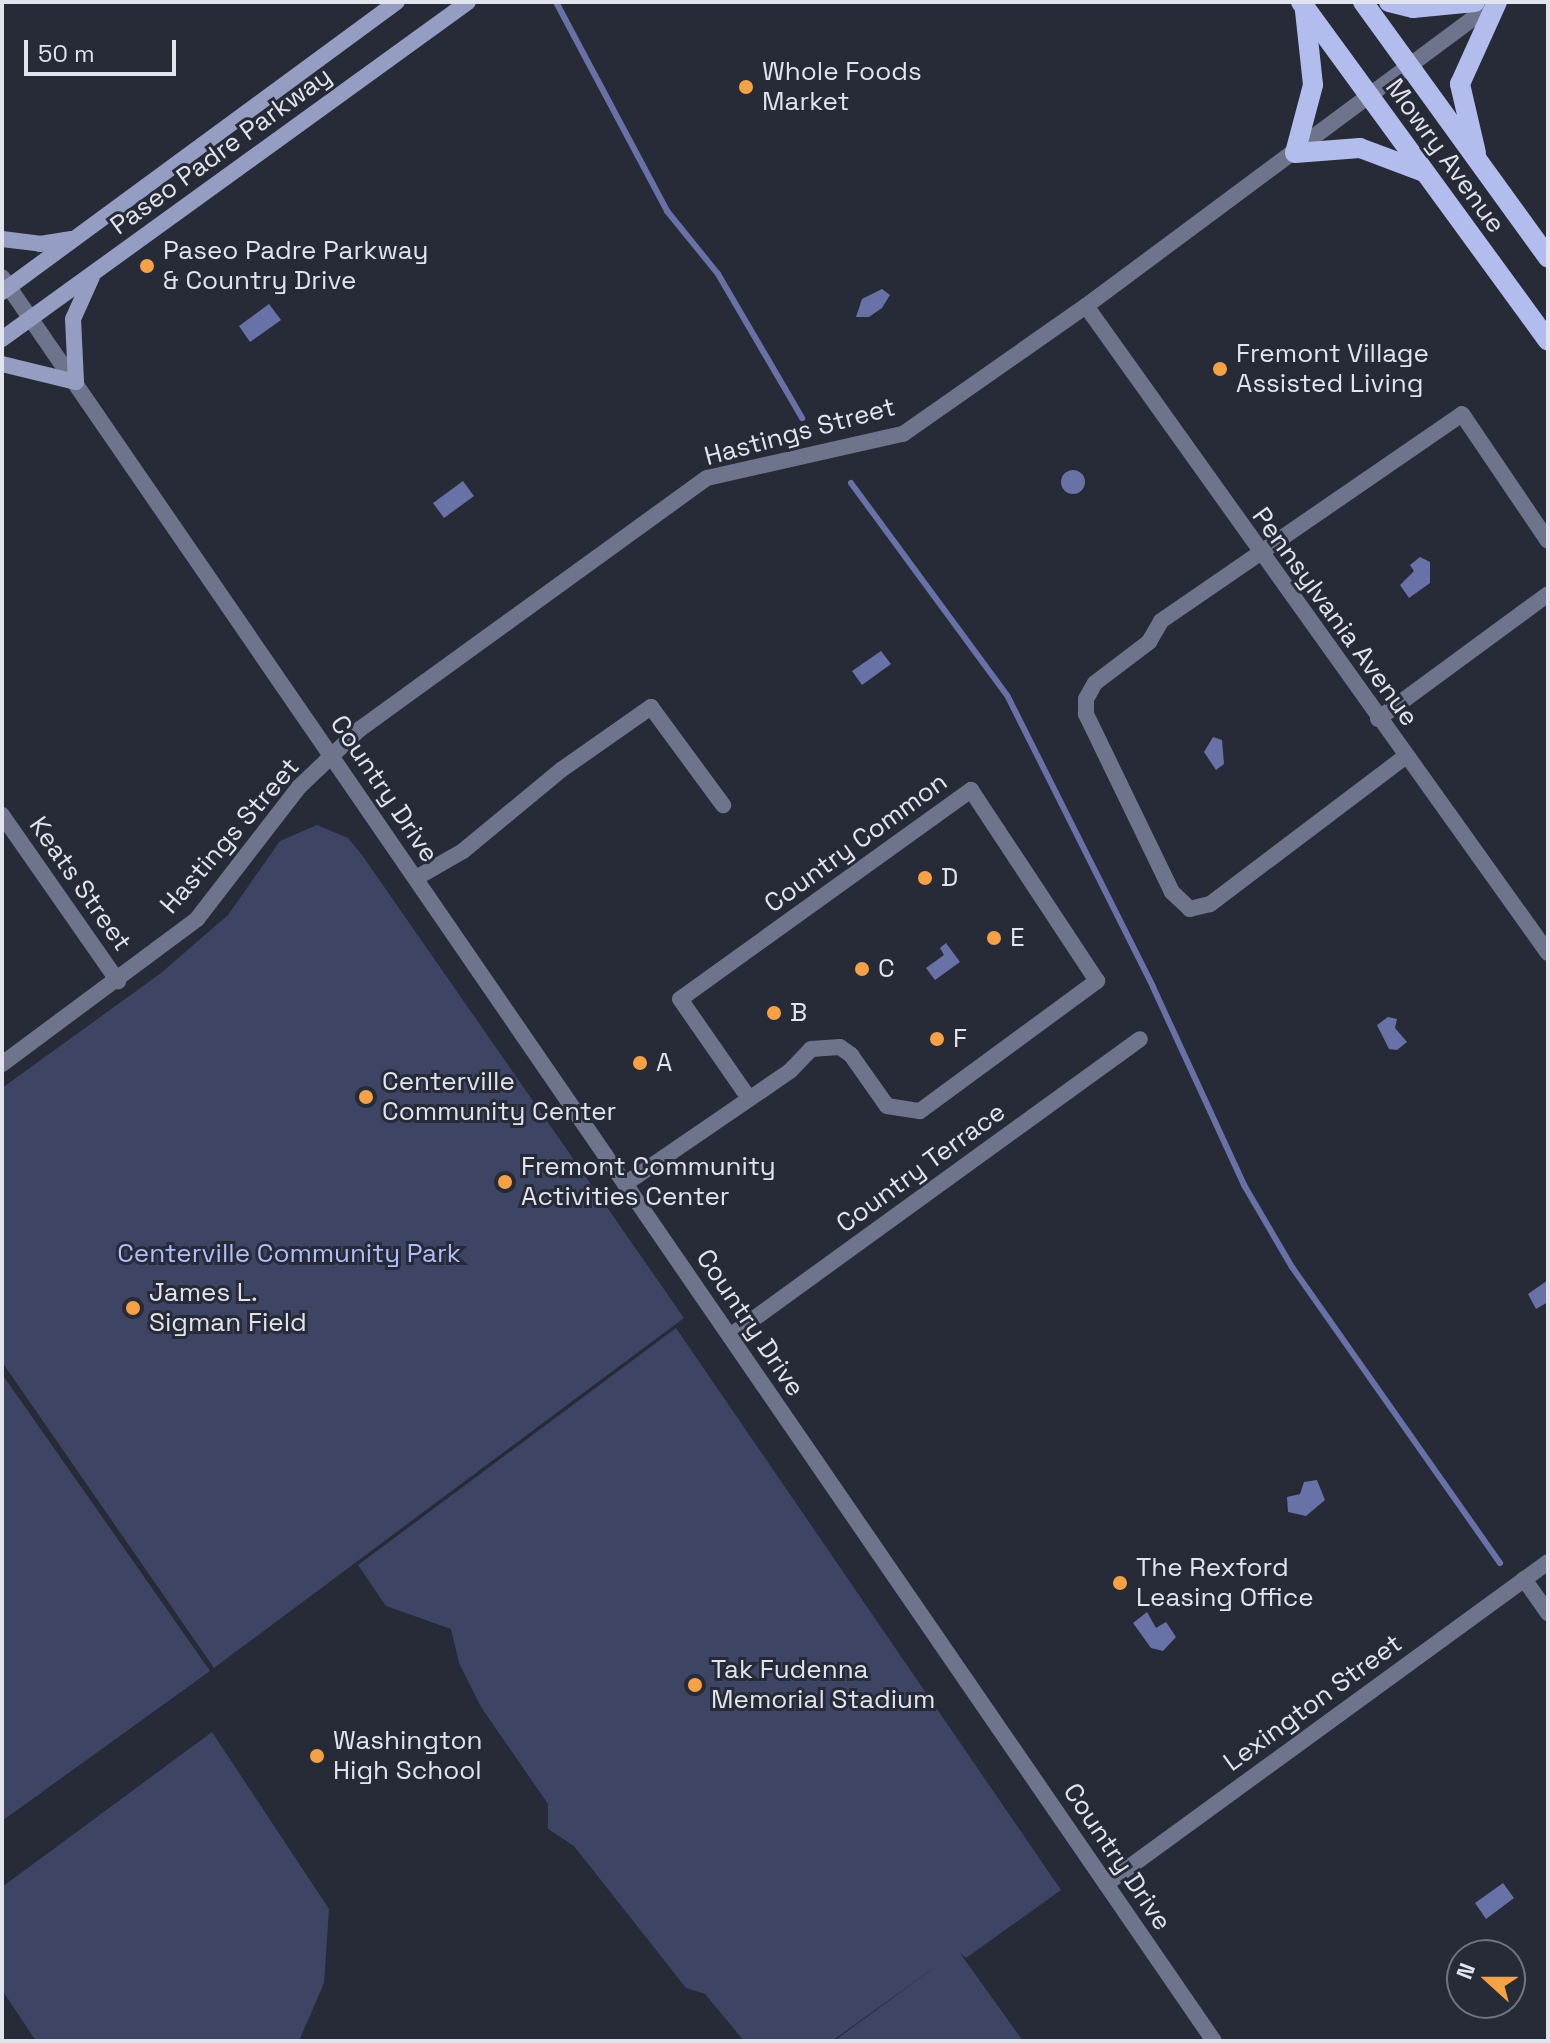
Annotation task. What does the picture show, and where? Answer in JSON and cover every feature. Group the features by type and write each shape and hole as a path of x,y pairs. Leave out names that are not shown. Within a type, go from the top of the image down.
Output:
{"main road":[{"name":"Paseo Padre Parkway","path":"4,285 73,239 397,2"},
{"name":"Paseo Padre Parkway","path":"2,339 468,2"},
{"name":"Mowry Avenue","path":"1363,2 1548,258"},
{"path":"1389,2 1413,8 1475,2"},
{"path":"1478,161 1460,84 1496,2"},
{"path":"1302,5 1313,85 1295,153 1360,148 1424,172"},
{"name":"Mowry Avenue","path":"1302,5 1548,341"},
{"path":"2,239 40,244 73,239"},
{"path":"2,364 76,382 73,319 96,270"}],"street":[{"name":"Hastings Street","path":"2,1064 118,981 197,919 299,787 360,729 707,478 903,434 1086,306 1496,2"},
{"name":"Country Drive","path":"4,285 31,317 76,382 1214,2041"},
{"name":"Pennsylvania Avenue","path":"1086,306 1260,554 1548,953"},
{"path":"1406,756 1210,904 1190,909 1172,892 1086,714 1086,699 1095,683 1149,642 1161,621 1462,414 1548,541"},
{"path":"1378,719 1548,594"},
{"path":"416,878 463,851 561,770 651,707 723,805"},
{"name":"Country Common","path":"748,1097 680,999 971,790 1097,981"},
{"name":"Keats Street","path":"2,815 118,981"},
{"name":"Country Terrace","path":"625,1184 790,1071 811,1049 840,1047 887,1106 920,1111 1097,981"},
{"name":"Country Terrace","path":"730,1336 1140,1039"},
{"name":"Lexington Street","path":"1106,1884 1548,1562"},
{"path":"1524,1579 1548,1613"}],"green space":[{"name":"Centerville Community Park","path":"317,825 348,838 362,855 684,1318 214,1668 2,1362 2,1088 161,973 228,915 280,841"},
{"name":"Tak Fudenna Memorial Stadium","path":"676,1328 1061,1890 966,1958 960,1953 1023,2041 834,2041 946,1959 832,2041 744,2041 705,1994 686,1988 574,1846 548,1829 548,1804 481,1707 459,1663 451,1629 386,1606 358,1565"},
{"path":"2,1374 210,1671 2,1821"},
{"path":"212,1732 329,1909 324,1983 299,2041 36,2041 2,1990 2,1887"}],"shaded area":[{"path":"882,289 890,295 882,308 869,317 856,317 862,299"},
{"path":"269,304 281,320 250,342 239,326"},
{"path":"1073,470 1082,473 1085,482 1082,491 1073,494 1064,491 1061,482 1064,473"},
{"path":"463,481 474,496 444,518 433,503"},
{"path":"1420,557 1430,562 1430,583 1409,598 1400,585 1414,571 1410,565"},
{"path":"881,651 891,664 862,685 852,671"},
{"path":"1213,737 1222,740 1224,764 1216,770 1204,752"},
{"path":"946,943 960,962 935,980 926,968 944,955 940,948"},
{"path":"1388,1017 1397,1019 1395,1028 1407,1042 1397,1050 1389,1049 1377,1025"},
{"path":"1548,1280 1548,1302 1536,1309 1528,1294"},
{"path":"1317,1480 1325,1500 1306,1516 1288,1512 1287,1497 1300,1494 1304,1482"},
{"path":"1147,1612 1156,1628 1166,1622 1176,1637 1163,1651 1151,1648 1133,1623"},
{"path":"1503,1883 1514,1898 1486,1919 1475,1903"}],"waterway":[{"path":"556,2 667,211 718,274 802,418"},
{"path":"851,483 1008,697 1153,987 1244,1185 1292,1267 1500,1563"}],"place":[{"name":"Whole Foods Market","path":"746,87"},
{"name":"Paseo Padre Parkway & Country Drive","path":"147,266"},
{"name":"Fremont Village Assisted Living","path":"1220,369"},
{"name":"D","path":"925,878"},
{"name":"E","path":"994,938"},
{"name":"C","path":"862,969"},
{"name":"B","path":"774,1013"},
{"name":"F","path":"937,1039"},
{"name":"A","path":"640,1063"},
{"name":"Centerville Community Center","path":"366,1097"},
{"name":"Fremont Community Activities Center","path":"505,1182"},
{"name":"James L. Sigman Field","path":"133,1308"},
{"name":"The Rexford Leasing Office","path":"1120,1583"},
{"name":"Tak Fudenna Memorial Stadium","path":"695,1685"},
{"name":"Washington High School","path":"317,1756"}]}
